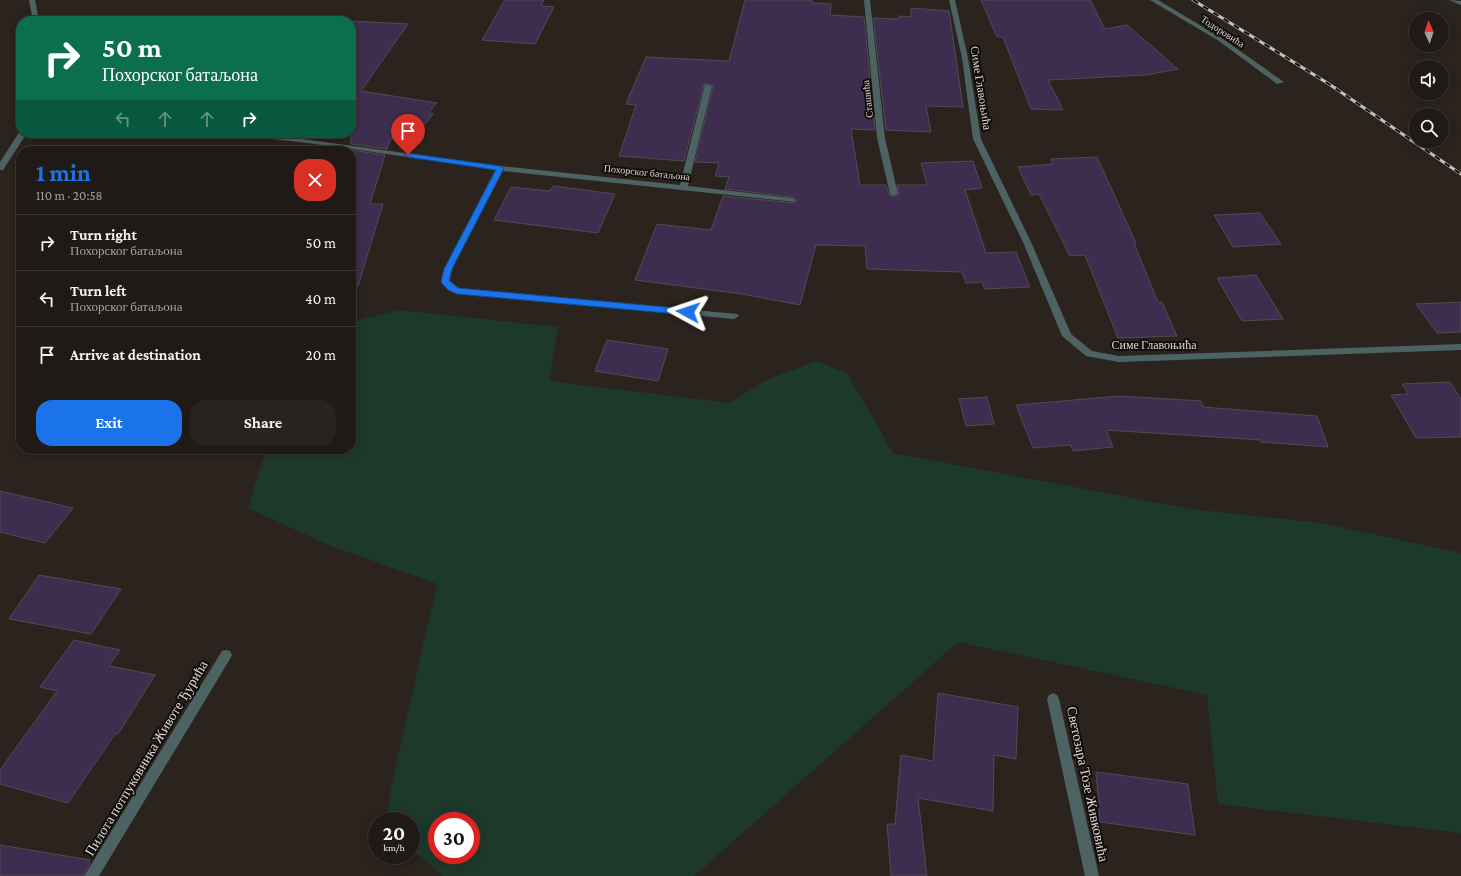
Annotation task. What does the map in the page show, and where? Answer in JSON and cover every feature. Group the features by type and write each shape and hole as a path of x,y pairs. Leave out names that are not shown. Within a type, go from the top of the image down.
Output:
{"street":[{"name":"Сташића","path":"867,0 881,138 894,194"},
{"name":"Симе Главоњића","path":"952,0 965,58 977,139 1027,242 1067,336 1089,354 1119,359 1461,347"},
{"name":"Тодоровића","path":"1153,0 1220,40 1280,82"},
{"path":"1454,0 1461,3"},
{"path":"34,1 36,16"},
{"path":"684,187 708,86"},
{"path":"0,168 20,138"},
{"name":"Похорског батаљона","path":"281,138 346,146"},
{"name":"Похорског батаљона","path":"356,147 500,168 792,200"},
{"path":"500,168 448,269 445,282 451,288 457,291 734,316"},
{"name":"Пилота потпуковника Животе Ђурића","path":"91,876 226,655"},
{"name":"Светозара Тозе Живковића","path":"1053,699 1092,876"}],"green space":[{"path":"399,310 558,327 549,381 730,403 764,381 816,361 847,373 893,453 1191,509 1321,523 1461,553 1461,833 1218,804 1207,695 958,642 694,876 443,876 429,864 480,864 480,812 428,812 428,863 420,856 420,812 387,812 393,778 437,584 326,544 248,508 264,454 356,454 356,321"}],"building":[{"path":"505,0 544,0 541,6 554,7 535,44 482,40"},
{"path":"745,0 812,0 812,3 831,4 830,15 864,17 875,130 851,129 860,185 886,185 889,194 895,197 899,195 897,185 927,185 921,163 973,161 982,188 965,190 986,253 1016,252 1030,287 985,289 982,282 966,283 962,272 867,269 865,246 816,245 800,305 742,294 635,280 657,224 711,230 723,196 795,203 797,201 792,197 725,189 729,177 715,176 719,163 695,162 713,86 705,83 684,161 619,156 636,105 626,104 646,57 729,61"},
{"path":"981,0 1090,0 1105,29 1127,25 1178,69 1146,75 1048,80 1063,110 1031,109 1003,37 997,37"},
{"path":"911,8 949,11 963,107 926,106 931,132 886,130 873,18 899,19 899,16 911,17"},
{"path":"356,21 408,24 361,91 437,103 428,113 433,114 411,141 391,138 387,149 351,144 351,138 356,138"},
{"path":"356,151 385,155 370,204 383,204 358,286 356,286"},
{"path":"1097,157 1136,243 1134,243 1158,302 1162,302 1177,336 1118,338 1085,255 1070,256 1039,194 1031,195 1018,167 1053,164 1051,159"},
{"path":"553,186 615,194 598,233 494,220 511,187 550,191"},
{"path":"1260,213 1281,244 1233,247 1214,215"},
{"path":"1256,275 1283,319 1242,321 1217,278"},
{"path":"1461,302 1461,332 1437,333 1416,304"},
{"path":"607,340 668,349 658,381 595,371"},
{"path":"1450,382 1461,399 1461,437 1416,438 1391,395 1408,394 1402,384"},
{"path":"1120,396 1201,401 1203,407 1317,416 1328,447 1261,442 1261,440 1106,430 1113,447 1073,451 1071,445 1033,448 1016,405"},
{"path":"987,397 994,424 966,426 959,399"},
{"path":"0,491 73,508 45,543 0,532"},
{"path":"39,575 121,589 91,634 9,619"},
{"path":"74,640 120,650 109,666 155,675 118,734 115,734 68,803 0,784 0,770 57,691 40,687"},
{"path":"938,693 1018,707 1016,759 994,755 993,811 918,798 927,876 891,876 887,824 895,824 901,755 933,761"},
{"path":"1096,772 1188,784 1195,835 1100,822"},
{"path":"0,845 90,860 83,876 0,876"}],"railway":[{"path":"1193,0 1329,84 1461,174"}],"route":[{"path":"408,155 500,168 448,269 445,282 451,288 457,291 688,312"}]}
